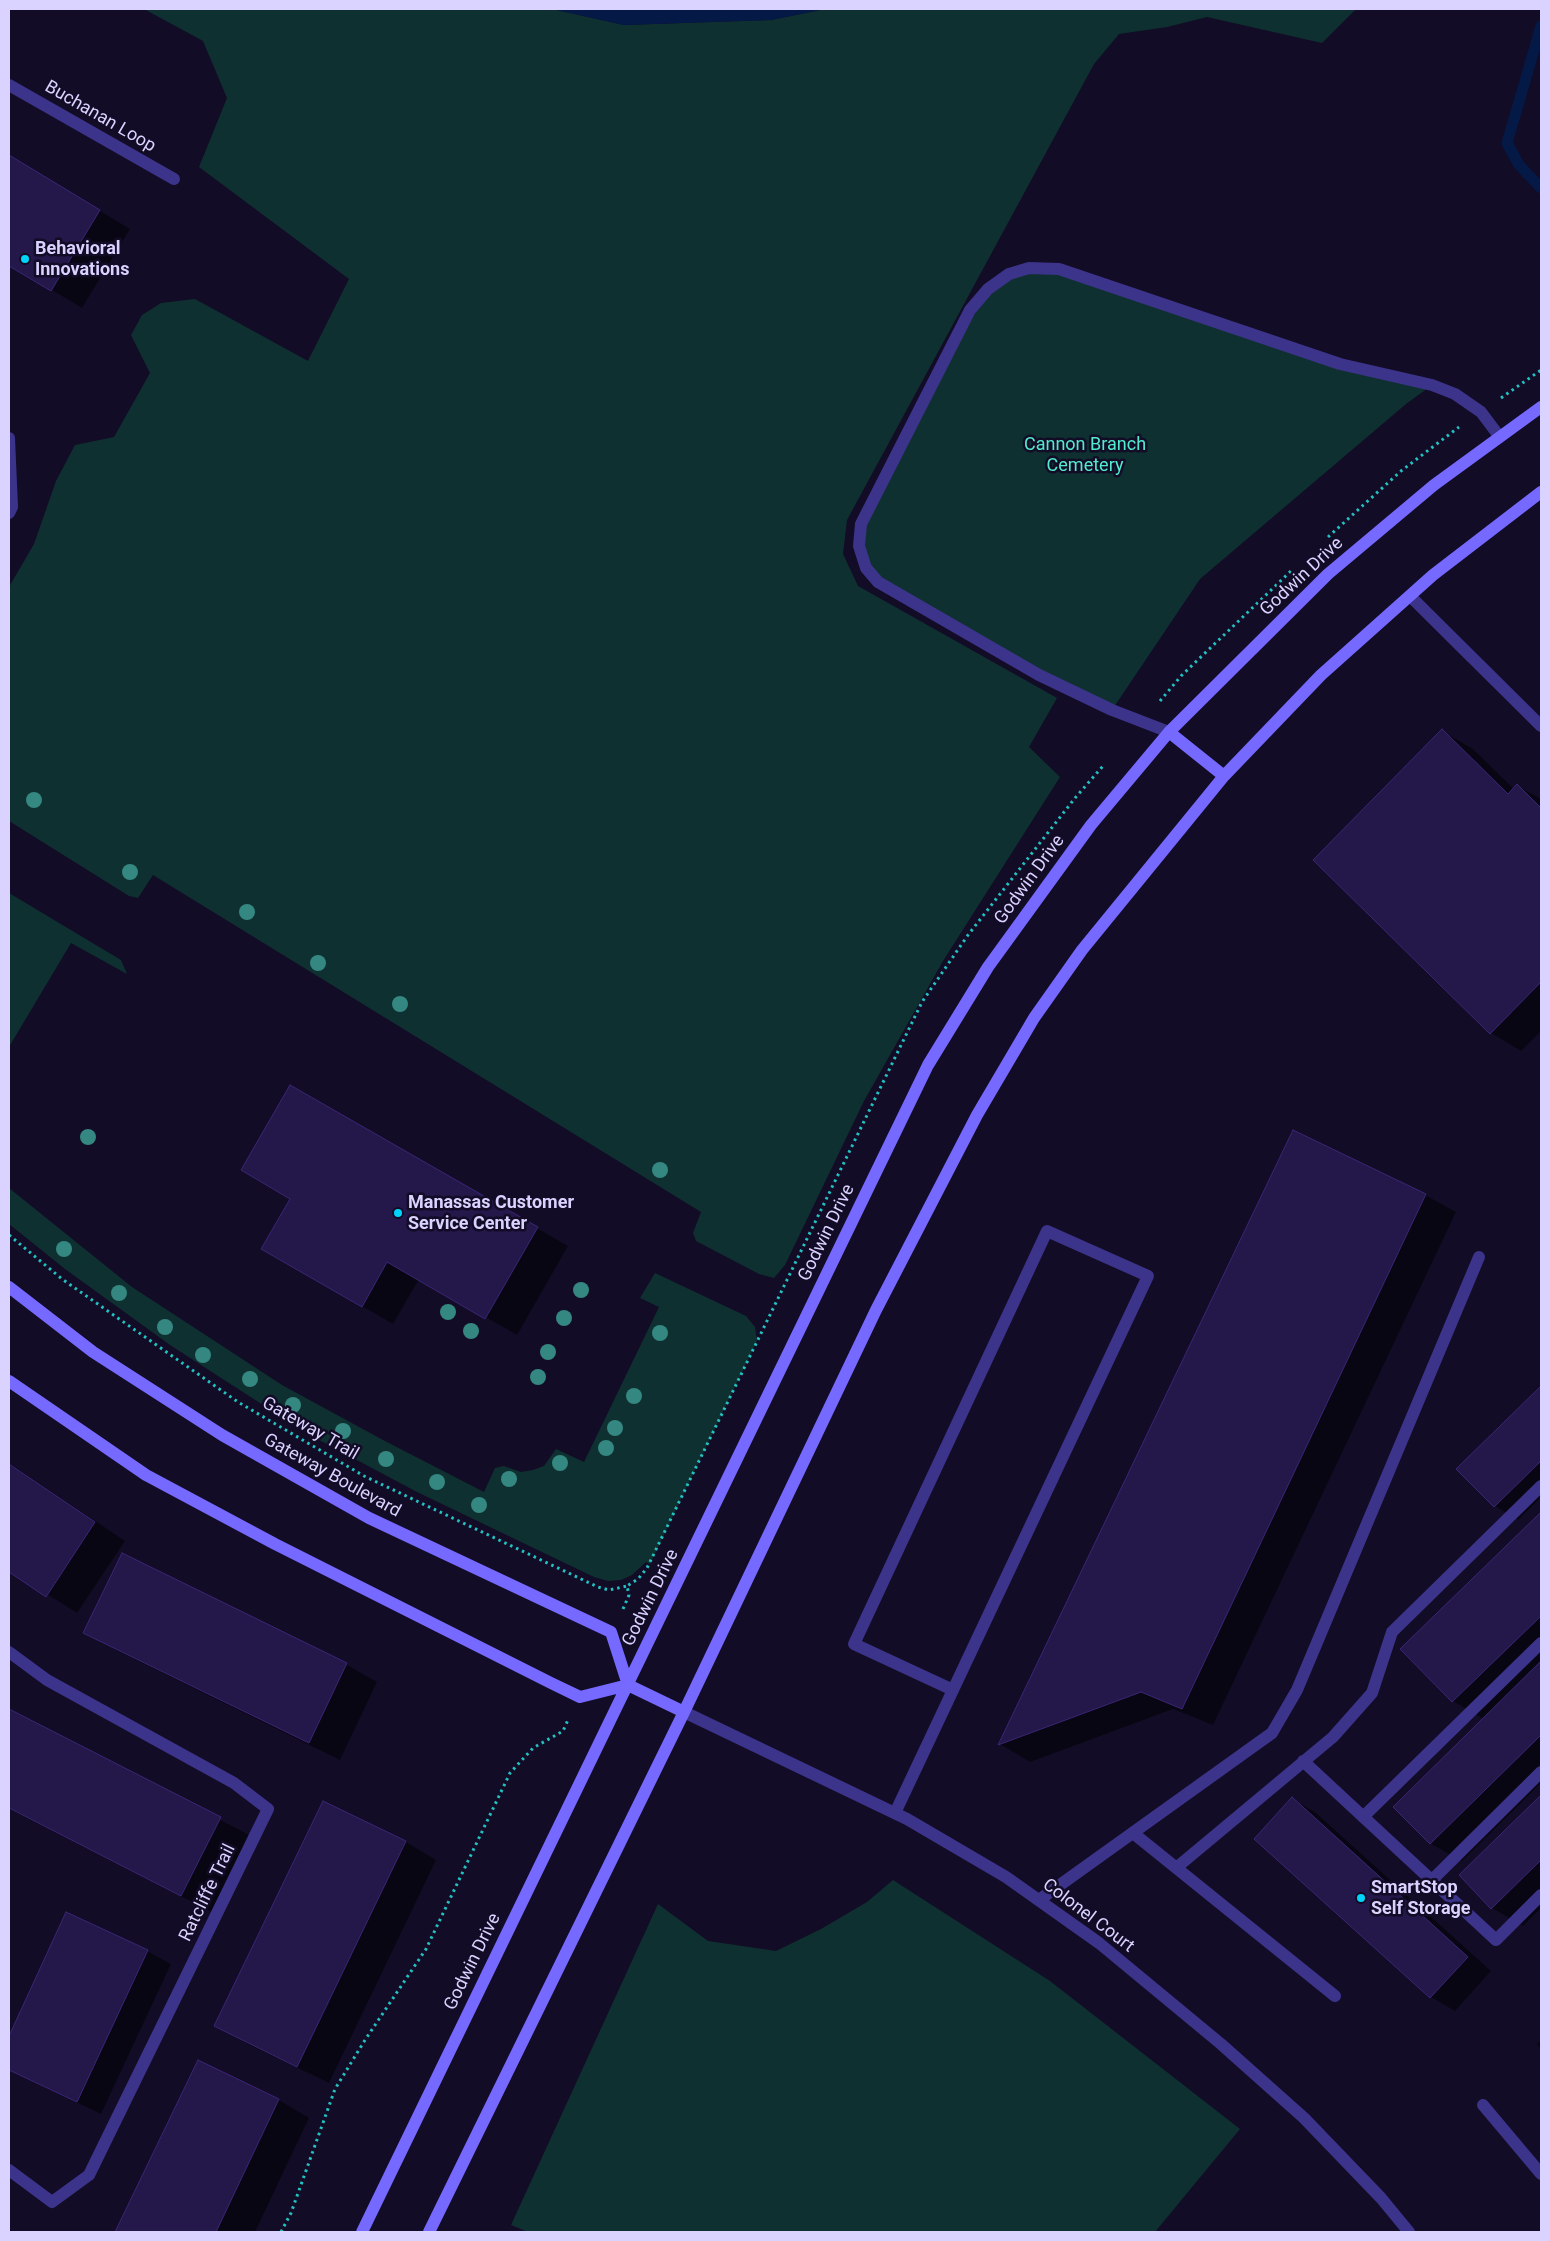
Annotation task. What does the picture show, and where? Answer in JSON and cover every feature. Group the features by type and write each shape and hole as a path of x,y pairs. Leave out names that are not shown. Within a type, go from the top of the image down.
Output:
{"street":[{"name":"Buchanan Loop","path":"9,85 174,179"},
{"path":"1224,776 1168,732 1112,710 1039,676 878,582 866,568 859,546 861,524 970,310 988,289 1009,274 1029,268 1059,269 1340,364 1432,385 1455,394 1481,412 1500,436"},
{"name":"Godwin Drive","path":"362,2232 928,1065 988,968 1091,825 1168,732 1328,574 1434,485 1541,407"},
{"path":"9,438 12,507 9,513"},
{"path":"430,2232 684,1712 876,1310 982,1107 1034,1018 1082,950 1224,776 1321,675 1433,575 1541,492"},
{"path":"1410,596 1541,726"},
{"path":"894,1813 953,1690 1148,1276 1047,1231 854,1644 953,1690"},
{"path":"1039,1900 1272,1733 1297,1690 1479,1257"},
{"name":"Gateway Boulevard","path":"9,1287 94,1352 222,1435 369,1518 611,1632 628,1684"},
{"path":"9,1381 146,1475 283,1548 580,1697 628,1684 684,1712"},
{"path":"1176,1868 1332,1737 1372,1693 1392,1632 1541,1486"},
{"path":"1363,1817 1541,1642"},
{"name":"Ratcliffe Trail","path":"9,1652 47,1680 234,1782 268,1809 89,2175 52,2202 9,2170"},
{"name":"Colonel Court","path":"684,1712 894,1813 1006,1877 1039,1900 1099,1943 1221,2044 1304,2118 1381,2198 1410,2232"},
{"path":"1303,1761 1496,1940 1541,1895"},
{"path":"1431,1881 1541,1772"},
{"path":"1133,1832 1334,1996"},
{"path":"1483,2105 1541,2174"}],"path":[{"name":"Gateway Trail","path":"9,1235 62,1279 238,1402 364,1476 598,1588 609,1590 627,1586"},
{"path":"629,1595 627,1586 638,1580 647,1568 788,1278"},
{"path":"281,2232 291,2213 335,2089 365,2040 426,1949 510,1773 533,1748 563,1731"}],"green space":[{"path":"144,9 552,9 624,25 771,20 825,9 1356,9 1322,43 1207,17 1167,27 1119,34 1094,64 847,520 843,554 858,586 1057,698 1029,747 1060,777 943,961 864,1101 785,1265 774,1278 759,1274 696,1241 693,1233 701,1212 153,875 138,898 129,896 9,821 9,587 34,544 56,481 75,445 114,437 150,373 131,335 142,315 161,303 195,299 308,361 349,279 199,167 227,98 203,41"},
{"name":"Cannon Branch Cemetery","path":"1029,268 1059,269 1340,364 1432,385 1406,404 1200,579 1112,710 1039,675 866,568 861,524 988,289"},
{"path":"9,893 121,960 127,974 71,943 9,1047"},
{"path":"9,1188 132,1287 282,1385 484,1492 495,1468 504,1466 521,1472 533,1470 544,1466 556,1449 584,1462 659,1307 640,1298 655,1273 746,1316 755,1327 757,1341 650,1564 646,1562 632,1575 621,1580 608,1581 594,1577 417,1492 308,1434 170,1345 65,1269 9,1224"},
{"path":"893,1880 1050,1981 1240,2129 1155,2232 528,2232 511,2225 658,1904 708,1941 776,1951 821,1929 867,1902"}],"water":[{"path":"552,9 825,9 771,20 624,25"}],"building":[{"path":"9,155 100,210 51,291 9,266"},
{"path":"1442,729 1508,794 1517,784 1541,808 1541,982 1490,1034 1313,860"},
{"name":"Manassas Customer Service Center","path":"290,1085 538,1227 485,1319 387,1262 362,1307 261,1249 290,1199 241,1170"},
{"path":"1293,1130 1426,1194 1182,1709 1141,1692 998,1745"},
{"path":"1541,1386 1541,1461 1494,1507 1456,1469"},
{"path":"9,1464 95,1522 46,1597 9,1572"},
{"path":"1541,1512 1541,1616 1452,1702 1400,1649"},
{"path":"122,1553 347,1663 309,1743 83,1633"},
{"path":"1541,1661 1541,1735 1430,1844 1393,1807"},
{"path":"9,1709 221,1817 181,1896 9,1808"},
{"path":"1541,1795 1541,1860 1491,1909 1459,1875"},
{"name":"SmartStop Self Storage","path":"1292,1797 1468,1957 1430,1998 1254,1839"},
{"path":"323,1801 406,1841 297,2067 214,2026"},
{"path":"66,1912 148,1950 77,2102 9,2070 9,2036"},
{"path":"198,2060 279,2099 216,2232 115,2232"}],"waterway":[{"path":"1541,26 1507,143 1519,165 1541,188"}],"place":[{"name":"Behavioral Innovations","path":"25,259"},
{"name":"Manassas Customer Service Center","path":"398,1213"},
{"name":"SmartStop Self Storage","path":"1361,1898"}]}
